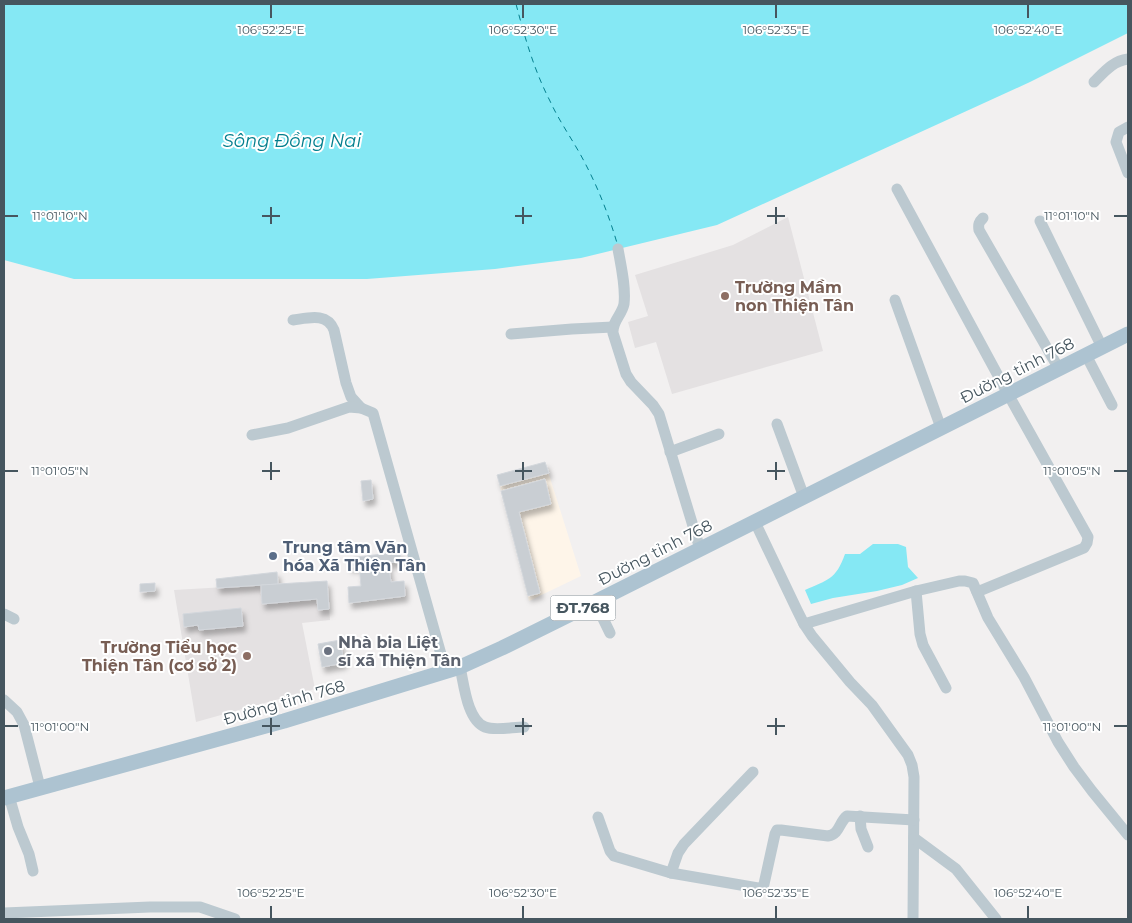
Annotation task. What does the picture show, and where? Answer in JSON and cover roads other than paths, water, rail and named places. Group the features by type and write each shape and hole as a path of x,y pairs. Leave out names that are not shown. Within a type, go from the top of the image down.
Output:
{"main road":[{"name":"Đường tỉnh 768","path":"6,797 266,726 453,670 595,602 1128,334"}],"street":[{"path":"1094,82 1110,66 1128,59"},
{"path":"1128,127 1119,132 1116,142 1128,173"},
{"path":"897,189 1088,537 1084,548 977,592"},
{"path":"983,218 978,226 979,230 1059,369"},
{"path":"1040,221 1102,347"},
{"path":"618,249 624,286 624,304 613,327 613,333 626,374 659,414 700,549"},
{"path":"895,300 942,428"},
{"path":"294,320 316,318 326,319 330,322 334,330 351,397 361,408"},
{"path":"511,334 613,327"},
{"path":"1086,355 1112,405"},
{"path":"252,435 288,428 349,407 361,408 373,413 453,670 475,720 484,727 524,727"},
{"path":"777,424 804,497"},
{"path":"670,452 719,434"},
{"path":"755,522 804,624 850,682 872,705 908,754 914,777 913,919"},
{"path":"804,624 916,591 959,581 973,583 988,618 1024,677 1058,742 1092,792 1128,835"},
{"path":"916,591 920,634 923,645 946,688"},
{"path":"595,602 610,633"},
{"path":"4,700 17,712 24,725 40,787"},
{"path":"671,873 678,853 684,844 754,772"},
{"path":"6,797 29,854 33,871"},
{"path":"598,817 608,846 614,856 671,873 758,888 764,884 777,830 832,836 836,833 842,820 847,816 914,820"},
{"path":"860,816 861,829 868,847"},
{"path":"914,838 956,869 996,919"},
{"path":"4,912 200,907 235,919"}],"water":[{"name":"Sông Đồng Nai","path":"4,4 1128,4 1128,33 1030,82 717,225 581,258 495,269 367,279 74,279 4,260"},
{"path":"873,544 898,544 906,547 908,567 918,578 902,585 811,604 805,590 830,578 842,563 845,554 860,554"}],"place":[{"name":"Trường Mầm non Thiện Tân","path":"725,296"},
{"name":"Trung tâm Văn hóa Xã Thiện Tân","path":"273,556"},
{"name":"Nhà bia Liệt sĩ xã Thiện Tân","path":"328,651"},
{"name":"Trường Tiểu học Thiện Tân (cơ sở 2)","path":"247,656"}]}
